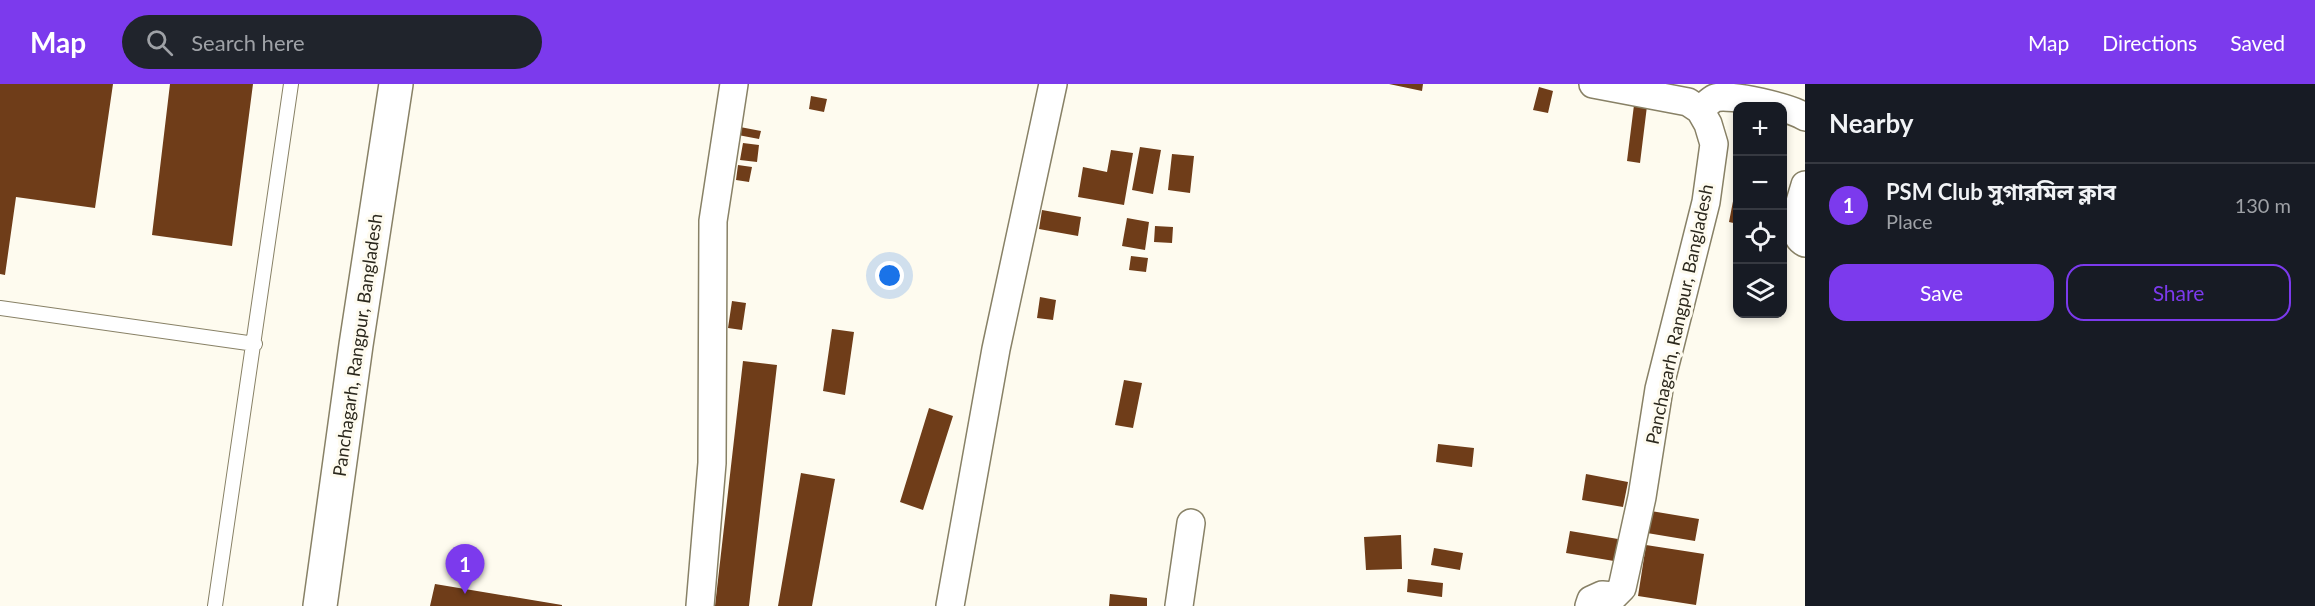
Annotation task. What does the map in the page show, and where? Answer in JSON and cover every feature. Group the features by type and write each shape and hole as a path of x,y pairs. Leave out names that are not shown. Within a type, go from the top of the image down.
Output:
{"street":[{"name":"Panchagarh, Rangpur, Bangladesh","path":"320,606 356,345 396,84"},
{"path":"700,606 712,463 713,221 734,84"},
{"path":"950,606 996,349 1053,84"},
{"path":"1593,84 1688,102 1700,110 1716,98 1732,98 1781,106 1805,117"},
{"name":"Panchagarh, Rangpur, Bangladesh","path":"1589,606 1592,600 1602,595 1614,596 1622,588 1625,576 1642,497 1659,389 1706,202 1714,144 1708,124 1700,110"},
{"path":"1805,185 1795,228 1801,241 1805,243"},
{"path":"1179,606 1191,523"}],"lane":[{"path":"215,606 255,344 291,84"},
{"path":"0,308 255,344"}],"building":[{"path":"0,84 113,84 95,208 16,197 5,275 0,274"},
{"path":"170,84 253,84 232,246 152,235"},
{"path":"1389,84 1423,84 1422,91"},
{"path":"1539,87 1553,91 1548,113 1533,110"},
{"path":"811,96 827,99 824,112 809,109"},
{"path":"1634,105 1647,106 1640,163 1627,161"},
{"path":"740,127 761,131 759,139 738,135"},
{"path":"743,143 759,145 757,162 740,160"},
{"path":"1140,147 1161,150 1153,194 1132,190"},
{"path":"1111,150 1133,153 1124,205 1078,197 1083,167 1107,172"},
{"path":"1172,154 1194,156 1190,193 1168,190"},
{"path":"738,165 752,167 749,182 736,180"},
{"path":"1733,201 1733,223 1729,222"},
{"path":"1042,210 1081,217 1078,236 1039,229"},
{"path":"1127,218 1149,222 1145,250 1122,246"},
{"path":"1155,226 1173,227 1172,243 1154,242"},
{"path":"1131,256 1148,258 1146,272 1129,270"},
{"path":"1040,297 1056,300 1053,320 1037,318"},
{"path":"732,301 746,303 742,330 728,328"},
{"path":"832,329 854,332 845,395 823,391"},
{"path":"743,361 777,365 749,606 715,606"},
{"path":"1124,380 1142,383 1133,428 1115,425"},
{"path":"929,408 953,416 923,510 900,502"},
{"path":"1438,444 1474,448 1472,467 1436,462"},
{"path":"801,473 835,479 812,606 778,606"},
{"path":"1586,474 1628,482 1623,507 1582,500"},
{"path":"1651,511 1699,519 1695,541 1647,533"},
{"path":"1570,531 1618,539 1614,561 1566,553"},
{"path":"1401,535 1402,569 1366,570 1364,537"},
{"path":"1646,545 1704,554 1696,605 1638,596"},
{"path":"1434,548 1463,553 1460,570 1431,565"},
{"path":"1408,579 1443,583 1442,597 1407,592"},
{"path":"435,584 562,605 562,606 430,606"},
{"path":"1110,594 1147,598 1147,606 1109,606"}],"place":[{"name":"PSM Club সুগারমিল ক্লাব","path":"465,594"}]}
